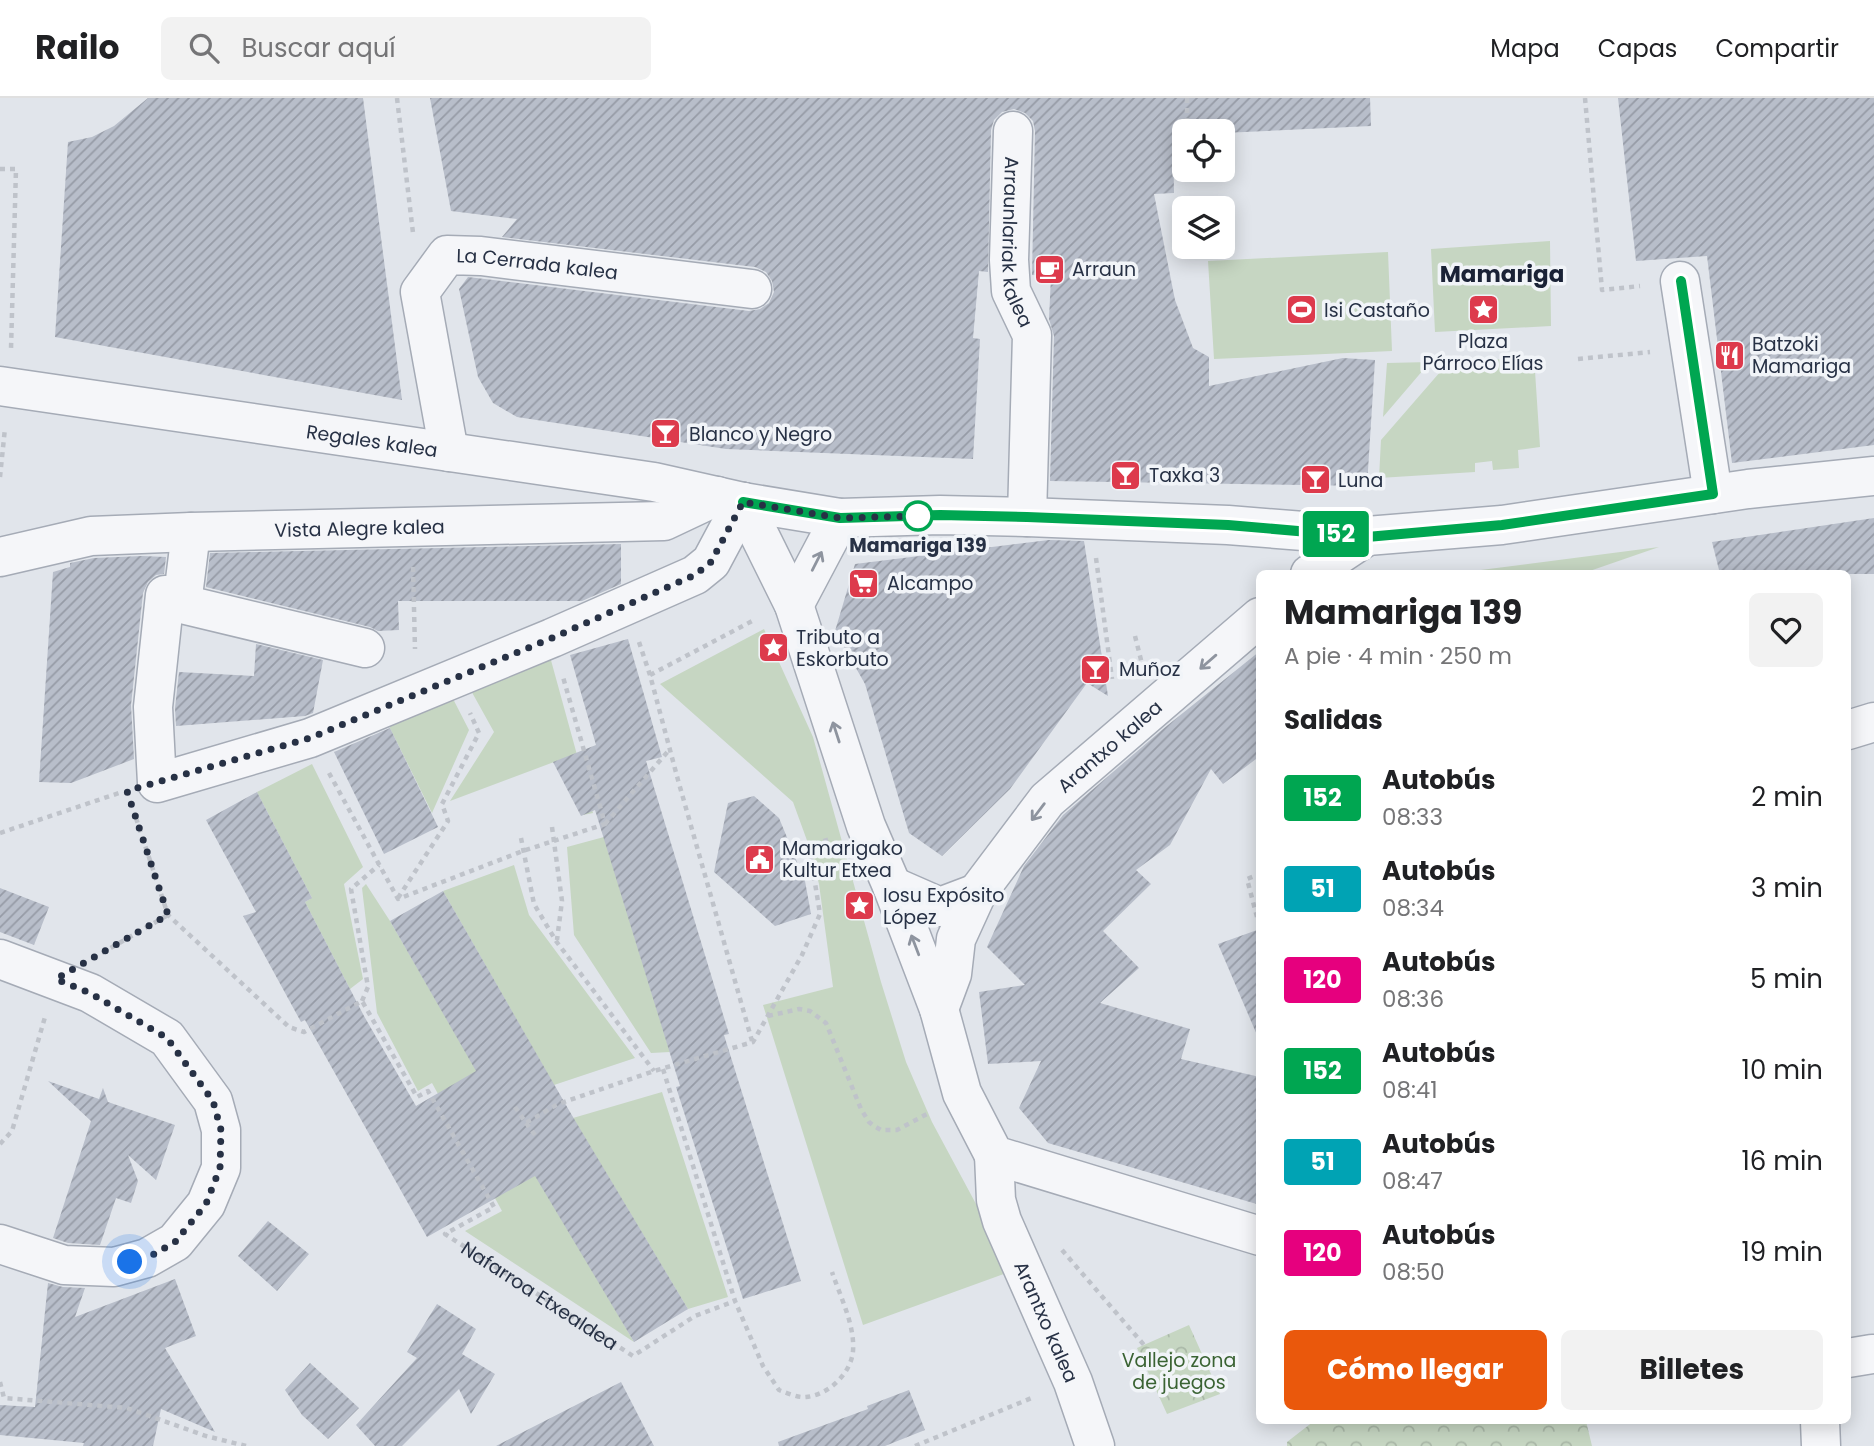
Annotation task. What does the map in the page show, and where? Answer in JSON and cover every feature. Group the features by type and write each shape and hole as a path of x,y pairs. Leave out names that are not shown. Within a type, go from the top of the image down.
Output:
{"street":[{"name":"Arraunlariak kalea","path":"1013,131 1009,260 1011,291 1032,335 1027,517"},
{"name":"La Cerrada kalea","path":"420,292 447,255 481,256 752,289"},
{"path":"1681,281 1713,494"},
{"path":"420,292 449,452"},
{"name":"Regales kalea","path":"6,387 654,482 730,499 840,518 940,515 1091,519 1228,525 1367,537 1502,525 1713,494 1874,475"},
{"path":"164,594 142,787 310,738 552,638 695,575 711,562 730,499"},
{"name":"Vista Alegre kalea","path":"0,557 91,536 664,521 730,499"},
{"name":"Arantxo kalea","path":"730,499 794,605 866,826 939,1009 962,1093 994,1154 996,1200 1002,1221 1073,1382 1095,1446"},
{"path":"794,605 840,518"},
{"path":"191,532 182,604 365,648"},
{"path":"1316,570 1367,537"},
{"name":"Arantxo kalea","path":"939,1009 953,974 957,939 977,893 1047,800 1256,620"},
{"path":"1851,729 1874,722"},
{"path":"892,886 940,907 977,893"},
{"path":"0,959 90,993 167,1038 213,1101 221,1130 220,1168 206,1204 175,1242 147,1258 114,1267 64,1265 0,1244"},
{"path":"994,1154 1256,1235"},
{"path":"1820,1424 1821,1446"}],"path":[{"path":"397,98 420,292"},
{"path":"1187,98 1187,119"},
{"path":"1586,98 1602,290"},
{"path":"0,169 16,169 0,477"},
{"path":"1578,359 1608,358"},
{"path":"1091,519 1112,679"},
{"path":"398,898 448,821 442,804 479,733 416,663 412,527"},
{"path":"752,1042 650,675 757,618"},
{"path":"1135,636 1145,676"},
{"path":"552,638 605,824"},
{"path":"310,738 398,898"},
{"path":"398,898 523,851 605,824 670,749"},
{"path":"0,833 142,787 168,915 289,1027 304,1031 362,1001 368,987 351,889 379,865"},
{"path":"552,827 562,901 556,941"},
{"path":"521,838 534,904 556,941 654,1071"},
{"path":"526,1123 558,1104 654,1071 752,1042 802,955 820,914 809,846"},
{"path":"1256,876 1247,879 1256,913"},
{"path":"0,1144 12,1131 56,979 168,915"},
{"name":"Nafarroa Etxealdea","path":"362,1001 418,1097 428,1091 494,1207 445,1234 633,1356 695,1317 735,1301"},
{"path":"767,1017 799,1009 810,1011 826,1023 861,1109 874,1126 897,1130 928,1114"},
{"path":"663,1069 735,1301 763,1366 779,1390 804,1397 828,1390 843,1375 853,1352 851,1329 832,1272"},
{"path":"515,1107 538,1139"},
{"path":"1057,1245 1144,1345"},
{"path":"0,1382 4,1398 127,1408 206,1436 246,1446"},
{"path":"915,1446 1073,1382"}],"green space":[{"path":"1550,241 1551,326 1435,332 1431,249"},
{"name":"Isi Castaño","path":"1388,252 1392,351 1214,359 1208,261"},
{"path":"1534,356 1540,447 1518,450 1519,468 1493,470 1492,461 1475,463 1475,472 1379,478 1381,440 1447,364"},
{"path":"1430,362 1383,417 1387,363"},
{"path":"1659,547 1593,570 1481,570"},
{"path":"764,629 813,737 906,1062 932,1122 1012,1271 863,1325 763,1005 833,987 819,884 809,846 793,802 660,684"},
{"path":"549,653 593,813 583,815 562,759 450,801 494,732 469,687"},
{"path":"450,693 469,730 432,813 386,720"},
{"path":"312,764 363,867 344,884 363,979 350,989 305,902 312,898 257,792"},
{"path":"604,837 670,1052 651,1053 574,935 567,847"},
{"path":"514,865 529,915 635,1058 554,1085 443,891"},
{"path":"366,884 634,1342 465,1231 502,1211 432,1083 418,1091 377,1013 362,888"},
{"path":"662,1092 728,1297 688,1309 573,1118"},
{"name":"Vallejo zona de juegos","path":"1189,1325 1220,1394 1167,1414 1137,1348"},
{"path":"1310,1424 1587,1424 1592,1446 1287,1446 1287,1442"}],"building":[{"path":"148,98 363,98 402,400 55,337 68,142 92,137 114,126"},
{"path":"430,98 1370,98 1371,126 1235,132 1235,119 1172,119 1174,193 1154,194 1175,300 1193,348 1209,357 1209,386 1343,358 1375,360 1367,486 1050,481 1054,336 1049,319 1051,276 1032,275 1035,131 1033,121 1025,113 1014,109 1002,112 994,120 991,130 988,272 979,271 973,338 980,339 973,459 726,449 517,417 493,403 478,377 459,289 468,277 749,311 760,309 769,303 774,292 772,281 766,272 755,267 502,237 517,219 451,211"},
{"path":"1618,98 1874,98 1874,445 1732,463 1707,256 1636,261"},
{"path":"1874,518 1874,574 1851,574 1851,570 1719,570 1712,542"},
{"path":"1049,540 1084,541 1108,696 1087,683 1010,789 942,856 909,833 865,684 835,631 855,564"},
{"path":"621,544 621,584 582,601 398,601 399,630 378,631 206,587 210,553"},
{"path":"166,557 164,574 156,575 148,582 143,593 131,705 134,759 71,783 39,782 53,572 70,567 70,563 94,558"},
{"path":"628,639 662,757 646,761 729,1034 724,1035 801,1281 743,1299 676,1087 680,1086 595,810 581,816 553,762 596,745 570,655"},
{"path":"256,644 323,660 313,713 305,716 176,726 179,672 254,676"},
{"path":"1256,654 1256,759 1223,784 1211,769 1170,845 1136,870 1151,884 1103,931 1139,968 1100,1003 1190,1029 1181,1059 1256,1076 1256,1204 1048,1143 1019,1108 1041,1061 988,1064 979,992 1025,985 987,947 1024,866 1063,815"},
{"path":"390,728 438,827 384,854 334,752"},
{"path":"257,792 312,898 305,902 364,1016 416,1106 476,1071 390,921 443,891 570,1112 688,1309 634,1342 535,1176 427,1237 305,1020 301,1022 243,916 256,912 206,820"},
{"path":"754,796 779,818 805,881 811,914 775,926 714,872 728,803"},
{"path":"0,888 49,907 34,945 0,932"},
{"path":"1256,930 1256,1033 1218,944"},
{"path":"48,1081 99,1099 103,1088 108,1102 175,1125 156,1180 128,1155 138,1181 131,1203 116,1198 100,1245 68,1243 53,1238 91,1121"},
{"path":"268,1221 309,1254 277,1291 238,1256"},
{"path":"175,1279 196,1336 165,1348 215,1432 161,1409 153,1446 83,1446 84,1443 0,1435 0,1405 35,1407 48,1283 85,1288 75,1317"},
{"path":"437,1304 476,1329 462,1354 495,1374 471,1414 459,1389 402,1446 375,1446 356,1425 417,1358 407,1352"},
{"path":"310,1363 359,1408 328,1439 302,1415 285,1390"},
{"path":"621,1382 654,1446 496,1446"},
{"path":"909,1390 925,1430 885,1446 779,1446 778,1442 868,1409 867,1406"}],"bus line":[{"name":"152","path":"743,502 840,518 940,515 1027,517 1228,525 1367,537 1502,525 1713,494 1681,281"}],"place":[{"name":"Arraun","path":"1049,269"},
{"name":"Isi Castaño","path":"1301,310"},
{"name":"Plaza Párroco Elías","path":"1483,310"},
{"name":"Batzoki Mamariga","path":"1729,355"},
{"name":"Blanco y Negro","path":"666,434"},
{"name":"Taxka 3","path":"1126,475"},
{"name":"Luna","path":"1315,480"},
{"name":"Mamariga 139","path":"918,516"},
{"name":"Alcampo","path":"864,583"},
{"name":"Tributo a Eskorbuto","path":"773,648"},
{"name":"Muñoz","path":"1096,669"},
{"name":"Mamarigako Kultur Etxea","path":"759,859"},
{"name":"Iosu Expósito López","path":"860,906"}],"district":[{"name":"Mamariga","path":"1502,274"}],"route":[{"path":"130,1262 147,1258 175,1242 206,1204 220,1168 221,1130 213,1101 167,1038 90,993 56,979 168,915 127,791 310,738 552,638 695,575 711,562 743,502 840,518 918,516"}]}
